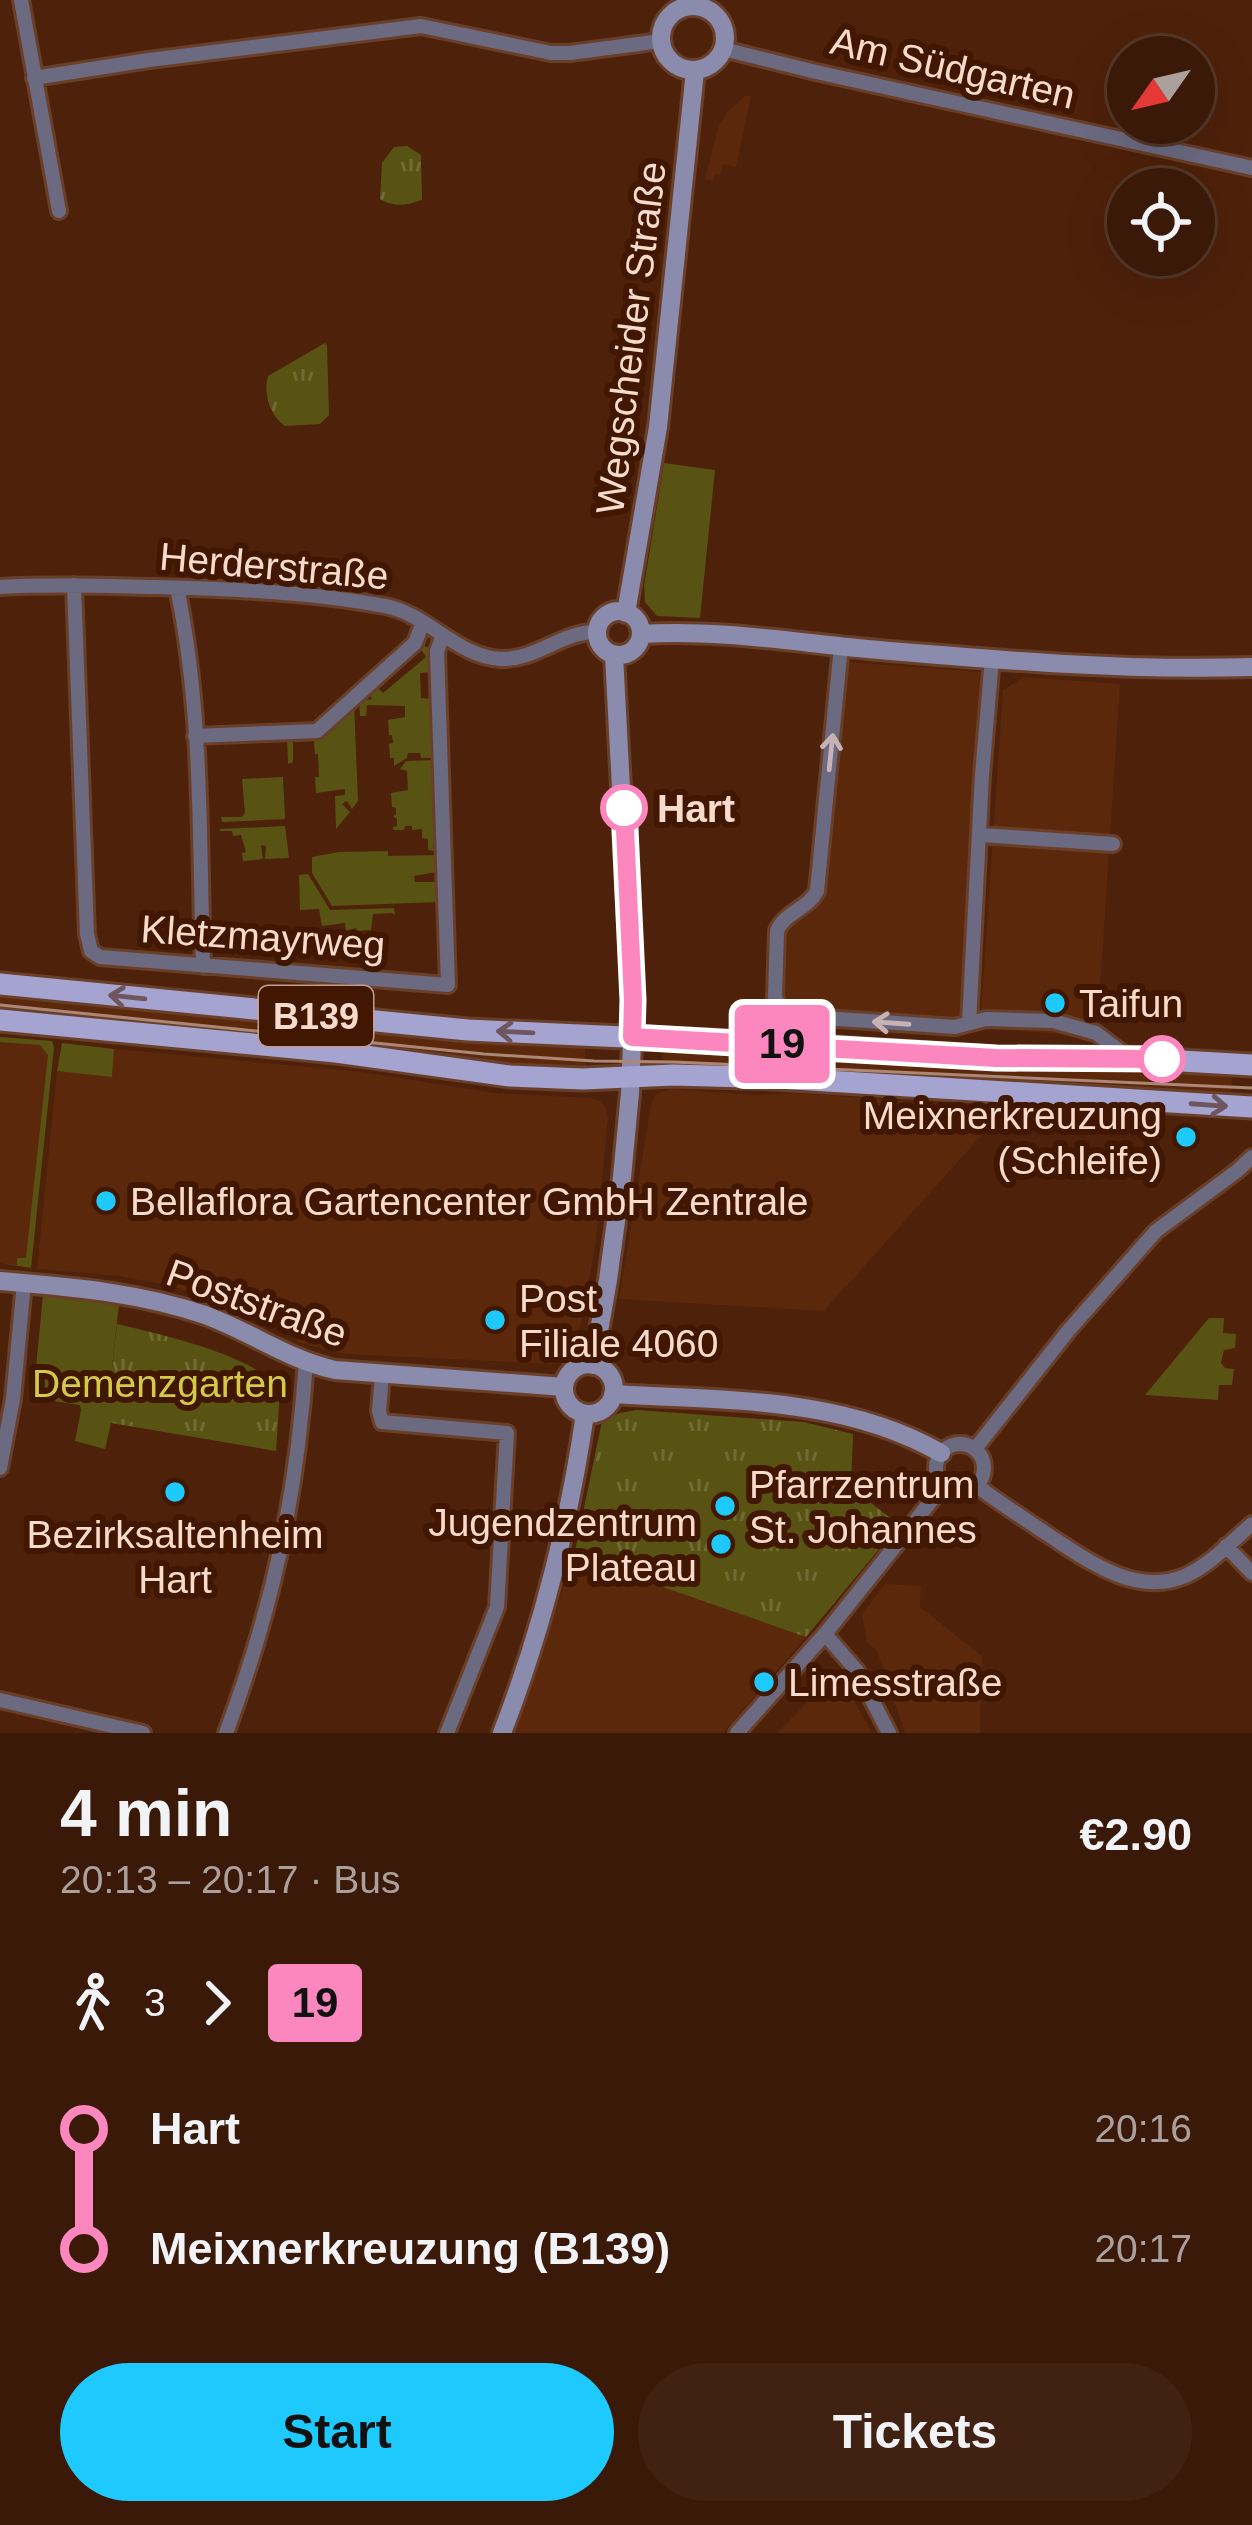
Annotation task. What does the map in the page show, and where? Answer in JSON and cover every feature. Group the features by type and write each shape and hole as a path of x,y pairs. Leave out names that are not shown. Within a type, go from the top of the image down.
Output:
{"main road":[{"name":"B139","path":"0,985 468,1030 996,1058 1130,1058 1252,1065"},
{"name":"B139","path":"0,1020 336,1052 510,1076 736,1077 1252,1107"}],"street":[{"path":"21,0 58,212"},
{"path":"695,3 722,24 723,49 714,63 686,70 670,61 661,41 668,18 695,3"},
{"path":"34,78 421,26 551,53 661,41"},
{"name":"Am Südgarten","path":"723,49 1245,166"},
{"name":"Wegscheider Straße","path":"626,613 658,427 695,70"},
{"name":"Kletzmayrweg","path":"74,585 88,945 100,957 448,985 436,651 443,634"},
{"name":"Herderstraße","path":"0,587 177,587 388,607 473,652 502,658 529,656 568,637 597,632"},
{"path":"177,587 195,736 203,965"},
{"path":"626,613 636,620 641,634 630,652 614,655 602,646 599,624 608,614 626,613"},
{"path":"195,736 317,731 415,643 423,622"},
{"path":"641,634 699,632 1126,667 1252,667"},
{"path":"842,646 817,891 777,931 778,1006 795,1016 955,1027 986,1018 1053,1021 1107,1039 1130,1058"},
{"path":"593,1365 615,1231 631,1077 632,978 614,655"},
{"path":"969,1023 992,658"},
{"path":"981,836 1113,844"},
{"path":"975,1449 1068,1331 1156,1231 1252,1156"},
{"name":"Poststraße","path":"0,1281 117,1293 167,1304 228,1324 335,1370 564,1387"},
{"path":"1,1463 13,1399 23,1283"},
{"path":"226,1733 257,1646 281,1555 306,1361"},
{"path":"593,1365 608,1374 613,1394 605,1408 585,1414 569,1404 564,1387 573,1370 593,1365"},
{"path":"382,1375 382,1422 507,1433 497,1606 447,1733"},
{"path":"613,1394 821,1409 893,1431 941,1453"},
{"path":"502,1733 558,1561 585,1414"},
{"path":"960,1444 975,1449 984,1471 977,1486 961,1493 943,1486 935,1469 941,1453 960,1444"},
{"path":"736,1733 825,1634 943,1486"},
{"path":"977,1486 1099,1568 1151,1581 1184,1576 1252,1524"},
{"path":"1226,1546 1252,1574"},
{"path":"825,1634 857,1671 889,1733"},
{"path":"0,1700 143,1733"}],"shaded area":[{"path":"745,96 751,96 736,167 723,164 720,175 712,181 705,179 719,125"},
{"path":"848,662 980,672 961,1021 794,1008 781,995 782,934 816,906 823,893"},
{"path":"1024,677 1120,684 1098,1020 1088,1036 980,1028 1003,690"},
{"path":"0,992 585,1043 586,1069 486,1064 0,1012"},
{"path":"0,1037 52,1041 54,1047 31,1266 0,1263"},
{"path":"114,1049 363,1072 494,1093 600,1101 608,1118 596,1241 578,1340 571,1355 555,1364 344,1354 297,1342 298,1338 214,1300 171,1286 37,1269 57,1071 112,1076"},
{"path":"671,1049 1232,1071 1231,1095 666,1066 662,1055"},
{"path":"670,1089 1006,1108 824,1311 619,1299 651,1105 656,1094"},
{"path":"574,1556 806,1637 723,1733 513,1733"},
{"path":"885,1584 921,1586 920,1607 982,1656 980,1733 905,1733 877,1651 867,1642 862,1614"},
{"path":"840,1675 846,1700 853,1699 872,1733 777,1733 833,1676"}],"green space":[{"path":"407,146 421,155 422,200 391,204 380,199 382,163 394,147"},
{"path":"325,343 329,415 320,424 285,426 269,404 268,376"},
{"path":"664,463 715,470 700,618 657,616 645,602"},
{"path":"420,648 429,648 430,672 420,673 421,698 431,699 433,758 408,753 394,766 388,720 405,717 405,706 367,705 366,716 360,716 359,701 372,699 368,691 375,685 383,693 426,657"},
{"path":"354,703 358,801 352,809 347,801 342,804 350,812 336,829 335,796 345,795 345,789 316,793 315,777 319,777 314,741 293,742 293,762 288,764 287,736 322,734"},
{"path":"434,760 434,851 428,850 422,829 393,830 397,819 391,793 408,790 407,771 400,769 406,761"},
{"path":"283,777 285,819 222,822 221,817 245,813 242,779"},
{"path":"285,826 289,858 265,859 266,846 261,845 263,859 243,861 246,852 241,835 220,831 220,829"},
{"path":"388,851 388,856 437,855 436,872 414,876 415,882 436,882 439,902 332,906 312,873 312,857"},
{"path":"308,874 330,910 394,908 395,915 373,914 371,930 346,931 345,923 322,926 319,909 300,910 299,875"},
{"path":"0,1037 52,1041 54,1047 31,1268 0,1263 17,1265 17,1258 26,1258 48,1055 40,1045 0,1042"},
{"path":"62,1043 114,1049 112,1077 57,1071"},
{"path":"43,1295 119,1304 108,1404 81,1410 80,1405 33,1398"},
{"path":"1209,1318 1224,1318 1223,1333 1236,1334 1235,1348 1224,1350 1221,1363 1234,1369 1232,1385 1219,1385 1218,1400 1145,1395"},
{"name":"Demenzgarten","path":"117,1324 206,1348 268,1378 280,1391 276,1451 111,1423 105,1449 75,1441 81,1410 108,1403"},
{"path":"637,1410 804,1422 853,1434 851,1487 899,1525 806,1637 574,1556 602,1421"}],"tram line":[{"path":"0,1005 484,1054 1252,1088"}],"bus line":[{"name":"19","path":"624,808 632,1037 996,1058 1162,1059"}],"place":[{"name":"Hart","path":"624,808"},
{"name":"Taifun","path":"1055,1003"},
{"name":"Meixnerkreuzung (Schleife)","path":"1186,1137"},
{"name":"Bellaflora Gartencenter GmbH Zentrale","path":"106,1201"},
{"name":"Post Filiale 4060","path":"495,1320"},
{"name":"Bezirksaltenheim Hart","path":"175,1492"},
{"name":"Pfarrzentrum St. Johannes","path":"725,1506"},
{"name":"Jugendzentrum Plateau","path":"721,1544"},
{"name":"Limesstraße","path":"764,1682"}]}
